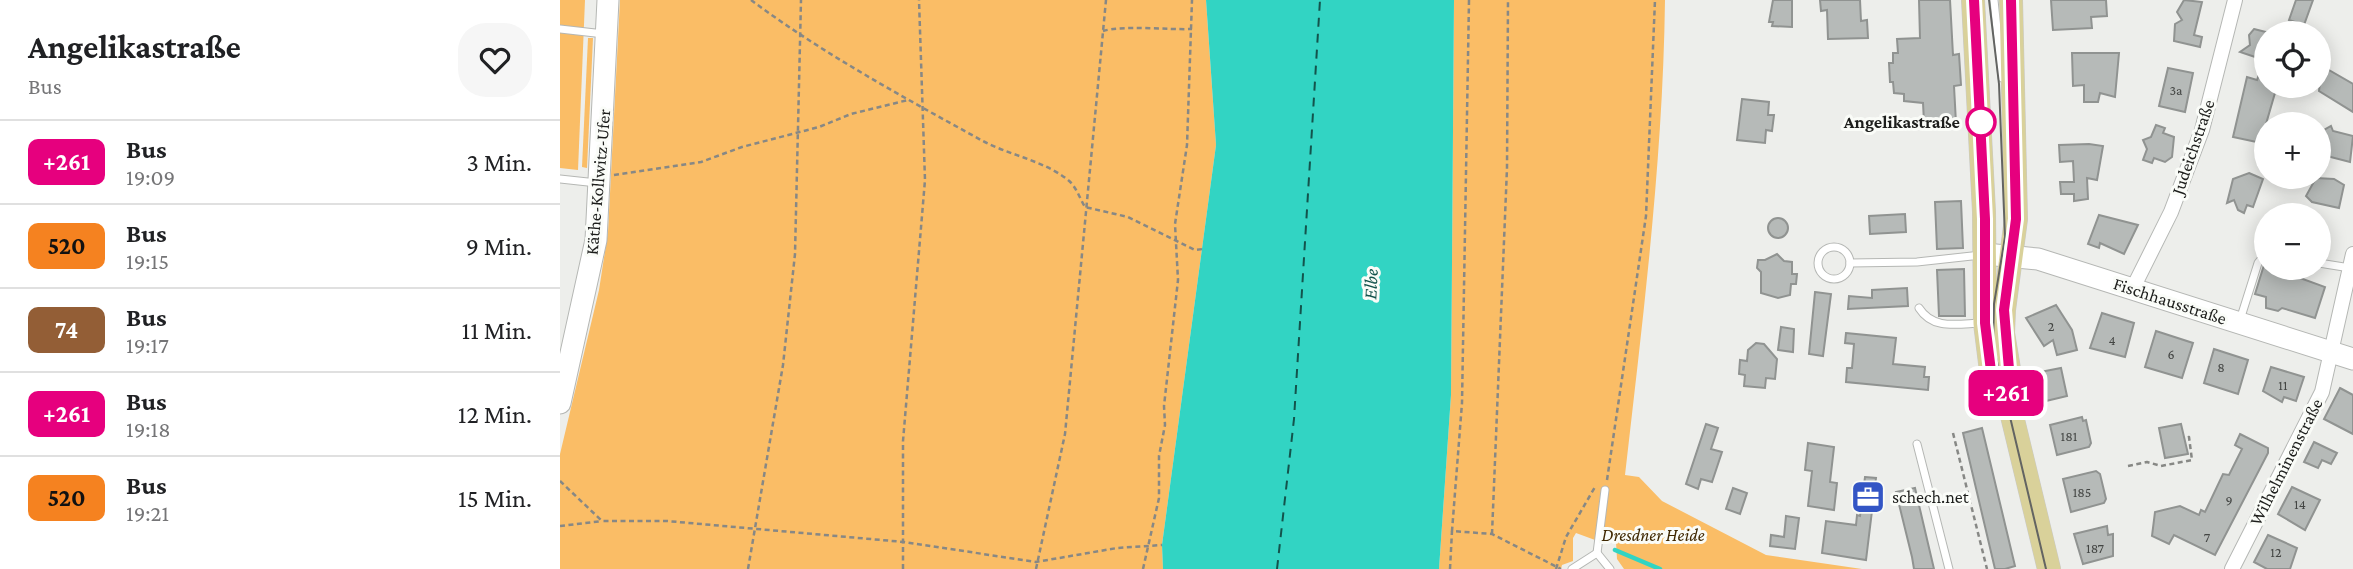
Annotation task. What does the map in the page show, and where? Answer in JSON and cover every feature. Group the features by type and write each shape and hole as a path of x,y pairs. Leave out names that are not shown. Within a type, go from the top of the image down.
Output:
{"main road":[{"name":"Käthe-Kollwitz-Ufer","path":"560,403 593,253 606,179 607,0"},
{"path":"1973,0 2002,256 2009,369 2007,395 2049,569"},
{"path":"2007,395 1991,371 1982,284 2002,256 2016,219 2007,81 2011,0"},
{"name":"Fischhausstraße","path":"2002,256 2038,259 2353,359"}],"street":[{"name":"Judeichstraße","path":"2133,288 2171,212 2202,131 2235,0"},
{"name":"Wilhelminenstraße","path":"2232,569 2322,392 2351,261"}],"lane":[{"path":"1994,0 1999,48 2007,81"},
{"path":"560,29 607,34"},
{"path":"1850,263 2002,256 2009,219 2004,108"},
{"path":"560,179 606,179"},
{"path":"1833,248 1843,250 1850,263 1846,273 1837,279 1827,278 1818,264 1821,255 1833,248"},
{"path":"2331,264 2351,261"},
{"path":"2239,323 2254,276"},
{"path":"1919,308 1926,319 1938,324 1985,323"},
{"path":"1917,443 1949,569"},
{"path":"1605,490 1597,553 1610,569"},
{"path":"1572,569 1597,553"}],"path":[{"path":"751,0 802,36 984,142 1052,170 1071,182 1085,207 1128,217 1195,250 1203,249"},
{"path":"748,569 783,365 795,254 801,0"},
{"path":"903,569 903,441 925,180 925,108 919,0"},
{"path":"1036,569 1065,434 1105,0"},
{"path":"1143,569 1159,498 1159,456 1165,425 1164,405 1178,280 1176,241 1187,145 1192,0"},
{"path":"1450,569 1462,403 1469,0"},
{"path":"1492,534 1507,182 1508,0"},
{"path":"1605,490 1646,216 1655,0"},
{"path":"1103,31 1115,27 1150,31 1192,29"},
{"path":"606,179 701,162 743,146 799,133 851,114 910,100"},
{"path":"1953,433 1987,569"},
{"path":"2128,466 2147,462 2161,466 2192,460 2189,437 2184,438"},
{"path":"1452,531 1492,534 1558,568 1566,537 1577,516 1589,494 1608,475"},
{"path":"560,481 602,521"},
{"path":"560,526 602,521 667,521 904,542 1036,562 1162,545"}],"green space":[{"path":"560,0 585,0 578,170 560,168"},
{"path":"620,0 1206,0 1216,145 1162,545 1163,569 560,569 560,454 599,290 608,232"},
{"name":"Dresdner Heide","path":"1454,0 1665,0 1656,179 1625,475 1639,477 1662,501 1766,555 1862,569 1624,569 1617,559 1616,542 1595,540 1576,533 1573,538 1573,561 1562,565 1561,569 1439,569 1451,395"},
{"path":"588,38 593,38 587,168 582,167"}],"water":[{"name":"Elbe","path":"1206,0 1454,0 1451,395 1439,569 1163,569 1162,545 1216,145"}],"building":[{"path":"1773,0 1792,0 1792,27 1772,26 1773,22 1769,22"},
{"path":"1820,0 1860,0 1861,21 1867,20 1868,38 1828,39 1827,10 1821,11"},
{"path":"1919,0 1950,0 1953,55 1959,54 1961,85 1954,86 1956,123 1924,122 1923,103 1904,101 1904,94 1894,93 1893,82 1890,82 1889,63 1893,63 1893,53 1898,53 1897,39 1920,38"},
{"path":"2051,0 2106,0 2107,16 2091,17 2092,28 2053,30"},
{"path":"2184,0 2202,2 2194,35 2202,37 2200,47 2174,41 2175,24 2182,20 2177,12"},
{"path":"2296,0 2313,0 2305,21 2289,20"},
{"path":"2254,29 2254,57 2240,52 2250,45 2249,35"},
{"path":"2072,53 2119,53 2115,97 2100,93 2098,102 2084,102 2084,85 2073,86"},
{"path":"2168,68 2193,73 2185,112 2159,106"},
{"path":"2331,71 2353,84 2353,112 2330,98"},
{"path":"2247,77 2254,79 2254,98 2274,98 2269,112 2254,112 2254,141 2233,137"},
{"path":"1742,99 1769,102 1768,115 1774,115 1772,131 1766,130 1765,143 1737,140"},
{"path":"2156,125 2165,128 2163,133 2174,137 2172,157 2165,162 2154,158 2152,163 2143,160 2147,149 2143,140 2151,137"},
{"path":"2331,126 2333,131 2353,136 2350,162 2331,157"},
{"path":"2059,145 2103,146 2097,180 2087,178 2088,199 2074,201 2074,194 2061,194 2060,182 2074,182 2073,161 2060,162"},
{"path":"2249,173 2254,175 2254,189 2259,189 2253,207 2247,205 2244,213 2238,210 2234,200 2227,203 2233,179"},
{"path":"2331,179 2344,185 2339,208 2331,206 2331,203 2312,202 2306,196 2310,189 2331,189"},
{"path":"1961,201 1963,248 1937,249 1935,202"},
{"path":"1905,214 1906,232 1870,234 1869,216"},
{"path":"2099,215 2138,225 2124,254 2100,243 2099,248 2088,244"},
{"path":"1778,218 1785,221 1788,228 1785,235 1778,238 1771,235 1768,228 1771,221"},
{"path":"1777,254 1784,261 1792,262 1792,274 1797,274 1796,284 1791,284 1790,295 1778,298 1761,293 1761,272 1757,268 1758,260 1765,260"},
{"path":"1964,269 1965,316 1939,316 1937,270"},
{"path":"2259,280 2306,280 2325,287 2315,318 2282,308 2278,311 2266,308 2266,297 2255,294"},
{"path":"1907,288 1908,306 1848,309 1849,296 1872,298 1872,290"},
{"path":"1815,292 1831,294 1823,356 1809,354"},
{"path":"2056,305 2072,330 2077,350 2057,355 2053,340 2044,346 2026,318"},
{"path":"2102,313 2134,323 2125,357 2090,348"},
{"path":"1781,327 1794,329 1793,352 1778,350"},
{"path":"2156,331 2193,343 2182,378 2145,367"},
{"path":"1846,333 1896,338 1893,364 1925,367 1924,377 1929,377 1928,390 1846,382 1847,368 1852,368 1854,344 1845,343"},
{"path":"1756,343 1764,344 1777,359 1775,379 1766,378 1765,388 1744,386 1745,375 1739,374 1740,360 1747,361 1748,350"},
{"path":"2214,349 2248,360 2238,394 2204,383"},
{"path":"2271,367 2304,377 2296,401 2284,397 2282,402 2263,391"},
{"path":"2061,368 2067,396 2046,401 2040,372"},
{"path":"2340,388 2353,395 2353,434 2324,419"},
{"path":"2082,417 2083,421 2086,420 2091,443 2089,447 2057,455 2050,425"},
{"path":"1706,424 1718,428 1711,449 1722,452 1712,482 1701,479 1698,489 1686,484"},
{"path":"2181,424 2188,454 2165,458 2159,428"},
{"path":"1982,428 2015,566 2005,569 1995,569 1963,433"},
{"path":"2240,434 2268,448 2268,453 2215,555 2174,535 2169,544 2152,536 2155,512 2180,506 2199,515 2201,510 2205,512 2223,474 2229,475 2242,449 2235,445"},
{"path":"2314,442 2337,453 2331,464 2322,460 2318,468 2304,462"},
{"path":"1808,443 1834,447 1830,482 1837,483 1834,510 1808,506 1812,471 1805,470"},
{"path":"2096,471 2100,474 2106,499 2104,503 2071,512 2063,479"},
{"path":"1865,477 1876,478 1866,560 1822,553 1826,521 1856,525 1857,515 1860,516"},
{"path":"2292,487 2320,500 2305,530 2278,514"},
{"path":"1733,488 1747,493 1740,514 1726,509"},
{"path":"1915,488 1934,569 1914,569 1896,492"},
{"path":"1786,516 1799,518 1795,549 1770,546 1771,535 1784,537"},
{"path":"2107,526 2108,535 2113,534 2113,556 2083,564 2074,534"},
{"path":"2268,535 2297,548 2290,569 2267,569 2254,562"}],"waterway":[{"path":"1615,550 1660,569"}],"ferry route":[{"path":"1277,569 1294,419 1320,0"}],"tram line":[{"path":"1989,0 1999,84 2005,237 1994,304 1993,345 2046,569"}],"bus line":[{"name":"+261","path":"1974,0 1985,219 1982,284 1985,323 1991,371 2007,395 2009,369 2003,333 2004,310 2016,219 2011,0"}],"place":[{"name":"Angelikastraße","path":"1981,122"},
{"name":"schech.net","path":"1868,497"}]}
